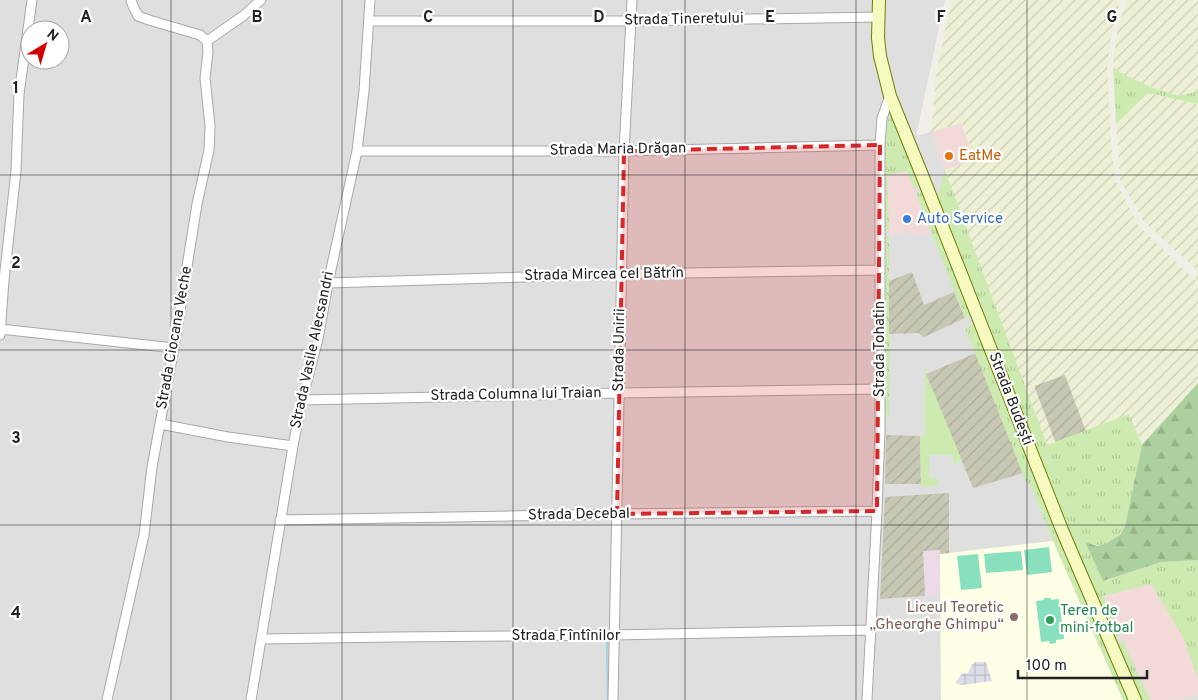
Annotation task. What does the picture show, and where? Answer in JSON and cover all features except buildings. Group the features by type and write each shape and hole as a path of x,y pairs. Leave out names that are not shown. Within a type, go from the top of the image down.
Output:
{"street":[{"path":"0,336 16,171 19,94 32,0"},
{"path":"131,0 138,16 200,35 207,41 243,16 261,0"},
{"name":"Strada Vasile Alecsandri","path":"251,700 292,446 318,339 356,151 364,92 370,0"},
{"name":"Strada Unirii","path":"613,700 624,151 632,0"},
{"path":"879,0 878,38 880,56 890,96"},
{"name":"Strada Tineretului","path":"369,21 632,21 879,17"},
{"name":"Strada Ciocana Veche","path":"107,700 144,535 152,466 174,348 197,204 209,150 210,126 204,78 208,52 207,41"},
{"name":"Strada Tohatin","path":"867,700 877,511 880,389 880,145 882,118 890,96"},
{"name":"Strada Budești","path":"890,96 1062,530 1135,700"},
{"name":"Strada Maria Drăgan","path":"356,151 624,151 880,145"},
{"name":"Strada Mircea cel Bătrîn","path":"328,283 622,274 880,270"},
{"path":"0,329 174,348"},
{"name":"Strada Columna lui Traian","path":"302,400 620,392 880,389"},
{"path":"160,424 228,437 292,446"},
{"name":"Strada Decebal","path":"280,520 877,511"},
{"name":"Strada Fîntînilor","path":"262,639 403,636 613,636 870,630"}],"highlighted area":[{"path":"880,145 877,511 617,514 624,151"}],"shaded area":[{"path":"0,0 945,0 916,136 961,123 945,170 1047,446 1104,581 1198,560 1198,700 0,700"},
{"path":"951,0 1120,0 1111,37 1107,69 1115,180 1139,226 1196,281 1196,269 1144,222 1120,180 1116,124 1148,93 1198,104 1198,383 1142,445 1129,414 1086,431 1065,375 1034,386 1055,442 1047,446 945,170 974,160 962,123 931,132 936,75"},
{"path":"1126,0 1198,0 1198,91 1179,96 1151,87 1113,67 1116,38"},
{"path":"961,123 974,160 945,170 931,132"},
{"path":"907,171 932,233 911,236 910,231 889,236 887,175"},
{"path":"912,272 924,305 954,292 965,318 924,337 918,333 889,334 889,281"},
{"path":"976,353 1023,473 973,488 926,374"},
{"path":"1065,374 1086,431 1055,442 1034,386"},
{"path":"886,435 920,436 921,484 885,484"},
{"path":"949,493 949,553 940,554 940,550 923,551 925,596 880,599 885,497"},
{"name":"Liceul Teoretic „Gheorghe Ghimpu“","path":"1053,541 1123,700 941,700 940,554"},
{"path":"940,550 940,597 925,596 923,551"},
{"path":"1151,584 1182,635 1198,677 1198,694 1182,700 1150,700 1103,596"},
{"path":"975,662 986,662 992,681 962,685 955,683 963,672 965,674 968,673"}],"green space":[{"path":"1113,67 1151,87 1179,96 1198,91 1198,104 1148,93 1116,124"},
{"path":"892,117 921,186 914,189 907,171 887,175 889,229 885,230 885,138 886,126 889,118"},
{"path":"945,170 1047,445 1129,414 1142,445 1125,526 1110,542 1096,545 1086,542 1104,581 1161,562 1198,560 1198,677 1182,635 1151,584 1103,596 1120,635 1113,639 937,199"},
{"path":"923,191 972,315 965,318 916,194"},
{"path":"889,236 889,417 884,417 885,237"},
{"path":"975,323 1130,700 1123,700 1030,484 1026,482 965,328"},
{"path":"925,367 926,374 962,461 953,465 953,455 929,455 929,478 938,478 938,483 936,486 921,487 920,436 925,436"},
{"path":"1198,383 1198,560 1161,562 1103,581 1085,542 1097,546 1107,543 1120,535 1125,526 1142,445"},
{"path":"1049,547 1052,572 1027,575 1024,550"},
{"path":"1021,551 1023,570 986,573 984,554"},
{"path":"978,554 982,588 961,590 957,556"},
{"name":"Teren de mini-fotbal","path":"1044,598 1051,598 1051,600 1059,599 1064,639 1056,640 1056,643 1050,644 1049,641 1041,642 1036,601 1044,600"},
{"path":"1123,641 1150,700 1141,700 1116,646"}],"waterway":[{"path":"607,642 608,700"}],"place":[{"name":"EatMe","path":"949,156"},
{"name":"Auto Service","path":"907,219"},
{"name":"Liceul Teoretic „Gheorghe Ghimpu“","path":"1014,617"},
{"name":"Teren de mini-fotbal","path":"1050,620"}]}
